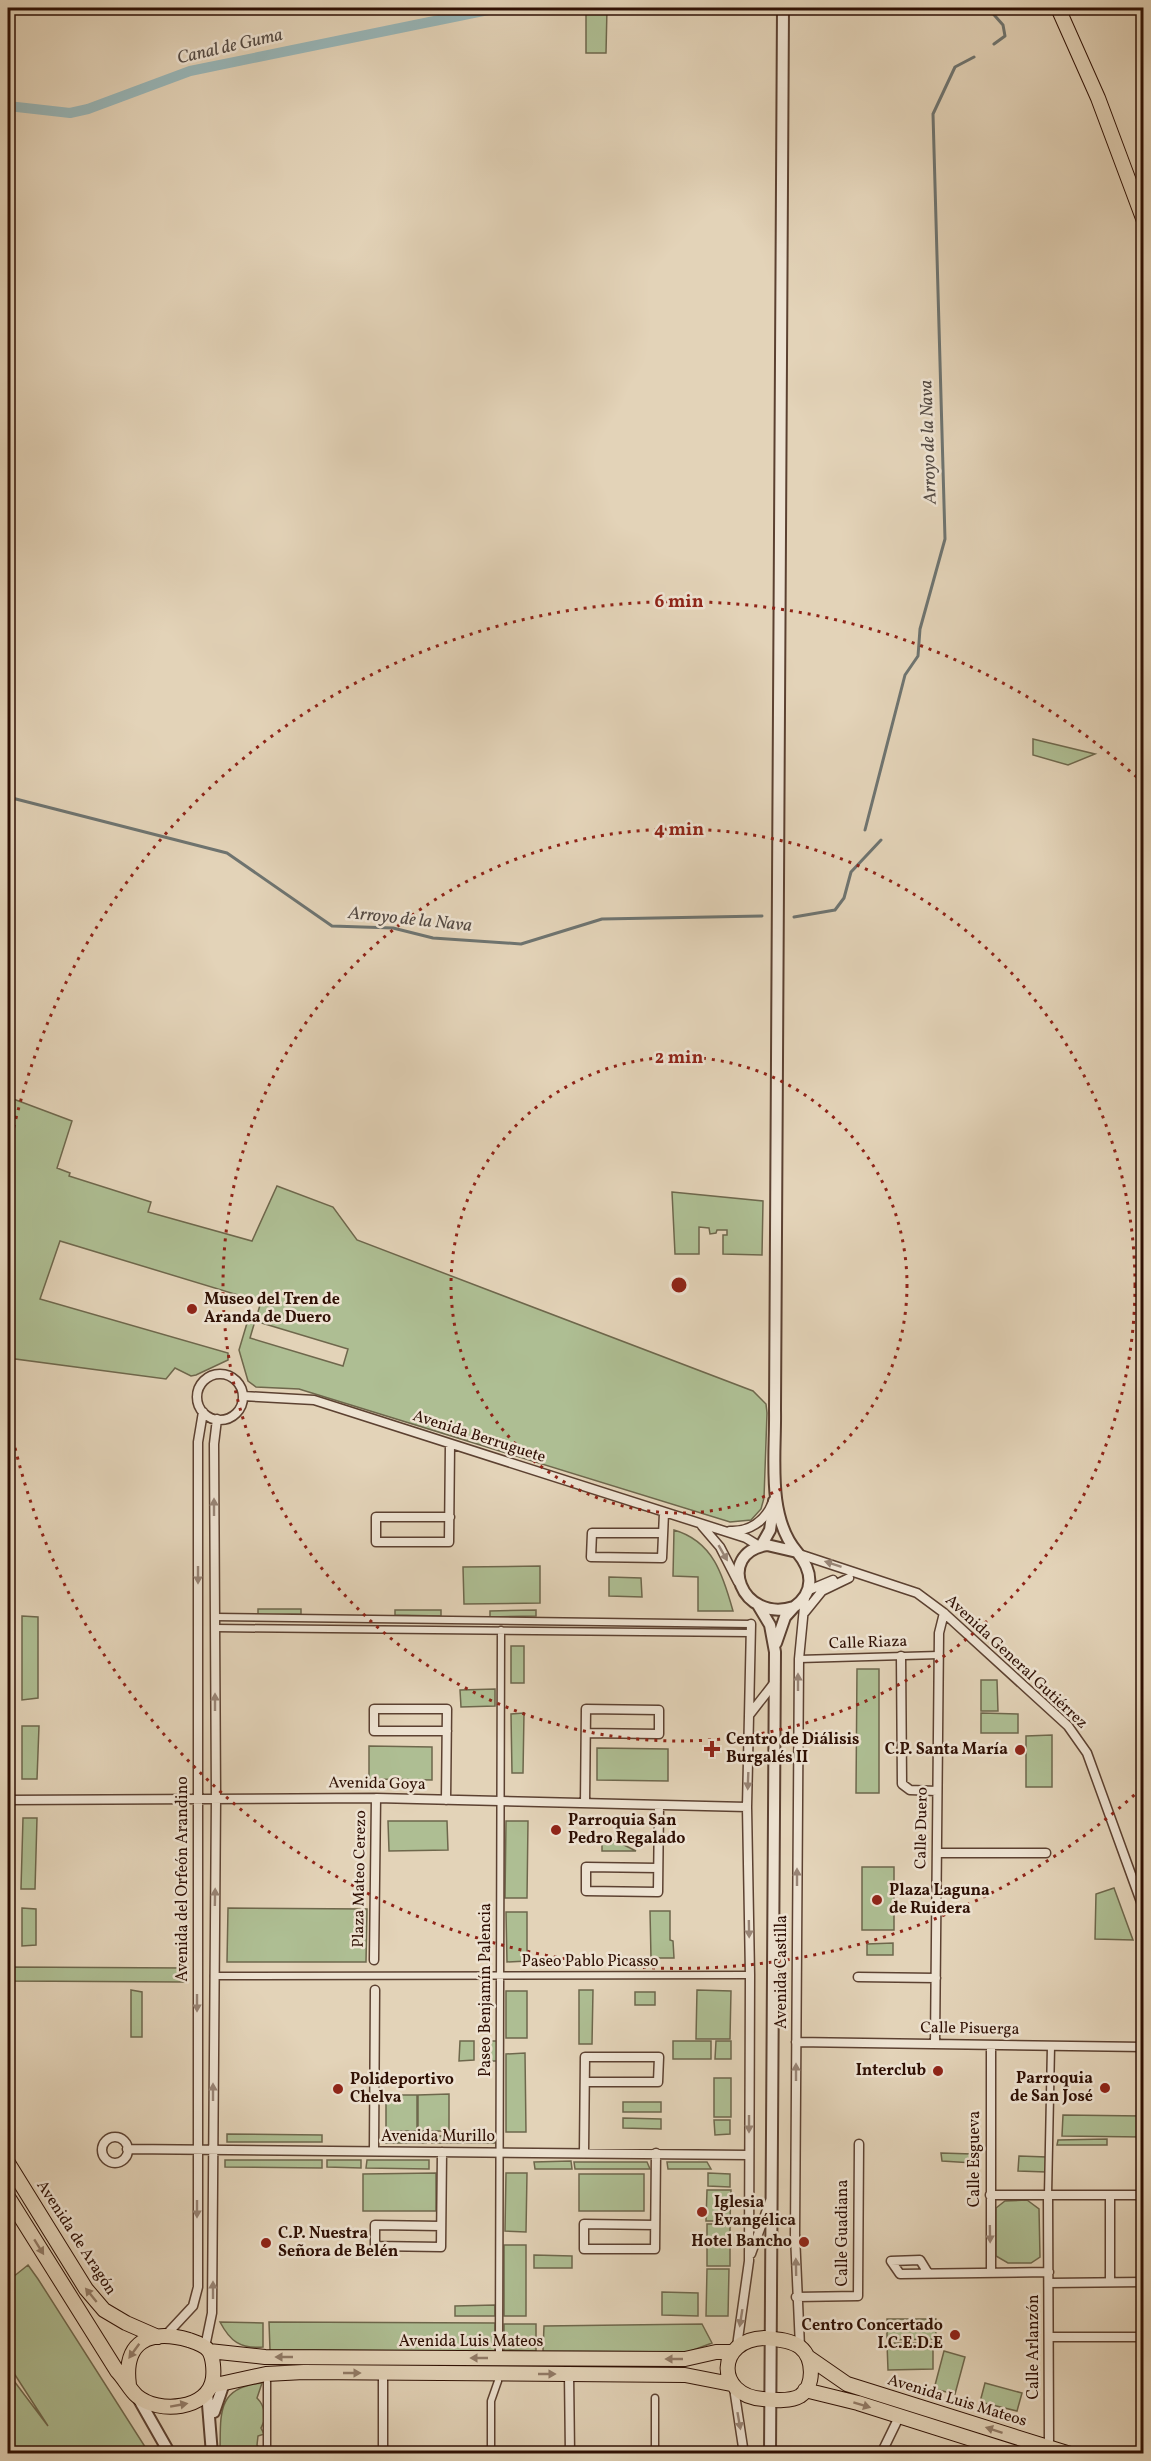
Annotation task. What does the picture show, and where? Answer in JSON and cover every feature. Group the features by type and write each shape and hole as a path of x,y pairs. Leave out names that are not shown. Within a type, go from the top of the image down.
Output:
{"highway":[{"path":"1058,8 1098,98 1143,221"},
{"name":"Avenida de Aragón","path":"8,2163 86,2289 104,2310 126,2323 162,2336"},
{"path":"8,2198 133,2390 158,2406 179,2407 214,2387 213,2364 207,2349 194,2342 162,2336 140,2342 130,2354 127,2370 133,2390"},
{"name":"Avenida Luis Mateos","path":"207,2349 265,2357 674,2359 735,2349 753,2338 772,2338 804,2352 847,2384 1049,2452 1070,2454"},
{"path":"732,2386 728,2374 735,2349"},
{"path":"770,2399 792,2399 806,2390 811,2373 804,2352"},
{"name":"Avenida Luis Mateos","path":"214,2387 266,2374 685,2375 732,2386 753,2398 770,2399"},
{"name":"Avenida Luis Mateos","path":"806,2390 1019,2454"}],"street":[{"path":"760,1546 770,1530 776,1490 783,8"},
{"path":"220,1373 232,1376 240,1385 243,1396 236,1414 217,1419 203,1412 197,1394 200,1385 209,1377 220,1373"},
{"name":"Avenida Berruguete","path":"243,1396 314,1400 721,1530 760,1546"},
{"name":"Avenida del Orfeón Arandino","path":"162,2336 184,2319 196,2296 198,1442 203,1412"},
{"name":"Avenida del Orfeón Arandino","path":"207,2349 212,2315 216,1798 214,1444 217,1419"},
{"path":"450,1444 450,1517 449,1542 376,1542 376,1517 450,1517"},
{"path":"721,1530 736,1531 754,1525 769,1510 776,1490"},
{"path":"701,1525 720,1547 746,1597 758,1605 776,1610 794,1607 807,1594 809,1571 783,1533 776,1490"},
{"path":"663,1533 592,1533 591,1557 662,1558 664,1513"},
{"path":"740,1585 743,1561 750,1550 760,1546 781,1546 798,1553"},
{"name":"Avenida General Gutiérrez","path":"798,1553 917,1593 944,1614 1068,1726 1083,1745 1143,1910"},
{"name":"Avenida General Gutiérrez","path":"807,1594 831,1580 866,1576"},
{"name":"Avenida General Gutiérrez","path":"802,1618 822,1591 849,1578"},
{"name":"Avenida Castilla","path":"804,2352 796,2297 796,2042 799,1659 802,1618 807,1594"},
{"name":"Avenida Castilla","path":"758,1605 770,1625 775,1653 770,2454"},
{"name":"Avenida Castilla","path":"775,1653 781,1626 794,1607"},
{"name":"Calle Duero","path":"935,2044 939,1633 944,1614"},
{"path":"215,1617 664,1623 751,1628"},
{"path":"252,1617 252,1628"},
{"path":"303,1618 303,1629"},
{"path":"348,1619 348,1629"},
{"path":"391,1620 391,1629"},
{"path":"446,1620 446,1629"},
{"name":"Paseo Benjamín Palencia","path":"493,1621 497,1630 500,1802 499,2350"},
{"path":"540,1630 541,1622"},
{"path":"591,1631 592,1622"},
{"path":"621,1623 621,1631"},
{"path":"663,1632 664,1623"},
{"path":"696,1632 697,1624"},
{"path":"215,1628 663,1632 751,1628"},
{"name":"Avenida Castilla","path":"735,2349 749,2261 750,1975 747,1807 751,1628"},
{"name":"Calle Riaza","path":"799,1659 939,1654"},
{"path":"901,1656 902,1784 905,1789 910,1790 937,1791"},
{"path":"750,1714 775,1682"},
{"path":"446,1800 447,1731 447,1709 374,1709 374,1731 447,1731"},
{"path":"585,1803 586,1709 659,1710 659,1734 586,1733"},
{"name":"Avenida Goya","path":"8,1800 375,1798 747,1807"},
{"name":"Plaza Mateo Cerezo","path":"374,1960 375,1798"},
{"path":"658,1868 586,1867 586,1891 658,1892 659,1805"},
{"path":"937,1852 1046,1853"},
{"name":"Paseo Pablo Picasso","path":"214,1976 750,1975"},
{"path":"858,1977 936,1978"},
{"path":"374,2151 375,1990"},
{"name":"Calle Pisuerga","path":"796,2042 1143,2047"},
{"name":"Calle Esgueva","path":"991,2045 991,2272"},
{"path":"1048,2195 1052,2046"},
{"path":"584,2152 585,2057 659,2057 658,2082 585,2082"},
{"name":"Calle Guadiana","path":"796,2297 858,2296 859,2144"},
{"name":"Avenida Murillo","path":"128,2149 749,2155"},
{"path":"441,2226 375,2225 375,2246 441,2247 442,2152"},
{"path":"655,2225 584,2224 584,2249 655,2249 656,2153"},
{"name":"Avenida Castilla","path":"749,2261 772,2195"},
{"path":"990,2195 1143,2195"},
{"name":"Calle Arlanzón","path":"1048,2195 1049,2452"},
{"path":"1110,2195 1110,2282"},
{"path":"928,2273 1049,2272"},
{"path":"1049,2283 1143,2282"},
{"path":"1049,2337 1143,2337"},
{"path":"382,2454 383,2373"},
{"path":"569,2374 570,2454"},
{"path":"490,2454 491,2401 498,2381"},
{"path":"267,2382 267,2454"},
{"path":"732,2386 744,2454"},
{"path":"211,2424 214,2387"},
{"path":"213,2454 211,2424 214,2387"},
{"path":"133,2390 170,2454"},
{"path":"654,2454 655,2398"},
{"path":"881,2454 899,2417"},
{"path":"981,2442 998,2454"}],"green space":[{"path":"586,8 607,8 606,53 586,53"},
{"path":"1033,739 1095,754 1068,765 1033,755"},
{"path":"8,1097 72,1121 57,1168 70,1173 69,1176 151,1202 148,1212 252,1241 277,1186 333,1207 357,1240 753,1391 766,1404 767,1413 764,1498 761,1509 751,1520 730,1522 299,1389 256,1387 248,1381 239,1350 250,1313 257,1315 261,1302 60,1241 40,1299 228,1353 228,1360 191,1376 175,1368 166,1379 8,1358","holes":["255,1321 348,1349 343,1366 250,1338"]},
{"path":"672,1192 763,1201 762,1255 723,1254 723,1235 727,1235 727,1230 717,1230 716,1233 710,1234 709,1228 699,1227 699,1254 675,1254"},
{"path":"674,1530 698,1542 707,1551 720,1572 733,1611 698,1611 698,1577 673,1576"},
{"path":"540,1566 540,1603 464,1604 463,1567"},
{"path":"609,1577 641,1578 642,1597 609,1596"},
{"path":"258,1609 301,1609 301,1614 258,1615"},
{"path":"395,1610 441,1610 441,1616 395,1615"},
{"path":"536,1610 536,1616 490,1617 490,1611"},
{"path":"22,1616 38,1617 38,1698 22,1700"},
{"path":"511,1646 524,1646 524,1683 511,1683"},
{"path":"857,1669 879,1669 879,1793 856,1793"},
{"path":"981,1680 997,1680 998,1711 981,1711"},
{"path":"495,1689 495,1706 461,1707 460,1690"},
{"path":"524,1713 523,1773 512,1773 511,1714"},
{"path":"981,1713 1018,1714 1018,1733 981,1733"},
{"path":"22,1726 39,1726 37,1779 22,1779"},
{"path":"1052,1735 1052,1787 1026,1787 1026,1736"},
{"path":"369,1746 432,1747 432,1780 369,1779"},
{"path":"597,1748 668,1749 668,1781 597,1780"},
{"path":"23,1818 37,1818 35,1889 21,1889"},
{"path":"388,1821 447,1821 448,1850 389,1851"},
{"path":"506,1821 528,1821 527,1898 505,1898"},
{"path":"602,1834 636,1851 602,1851"},
{"path":"862,1867 894,1867 894,1930 862,1930"},
{"path":"1114,1888 1133,1940 1095,1939 1096,1894"},
{"path":"22,1908 36,1909 36,1945 22,1946"},
{"path":"228,1908 367,1909 366,1962 227,1962"},
{"path":"650,1911 670,1911 670,1940 673,1941 674,1958 651,1958"},
{"path":"506,1912 527,1912 527,1961 507,1962"},
{"path":"893,1943 893,1955 867,1955 867,1944"},
{"path":"8,1967 185,1968 185,1982 8,1981"},
{"path":"131,1990 142,1992 142,2037 131,2037"},
{"path":"579,1990 593,1990 592,2044 579,2044"},
{"path":"697,1990 731,1991 730,2039 696,2039"},
{"path":"506,1991 527,1991 527,2038 506,2038"},
{"path":"635,1992 655,1992 655,2005 635,2005"},
{"path":"460,2041 474,2041 474,2060 459,2061"},
{"path":"484,2041 499,2041 499,2061 484,2061"},
{"path":"673,2041 711,2041 711,2059 673,2059"},
{"path":"716,2041 731,2041 731,2059 715,2059"},
{"path":"525,2053 526,2132 506,2132 506,2054"},
{"path":"714,2078 731,2078 731,2117 714,2117"},
{"path":"449,2094 449,2131 418,2131 418,2095"},
{"path":"386,2095 417,2095 417,2131 386,2131"},
{"path":"623,2102 661,2102 661,2112 623,2112"},
{"path":"1063,2115 1143,2116 1143,2137 1062,2136"},
{"path":"623,2118 661,2119 661,2129 623,2128"},
{"path":"714,2120 730,2120 730,2134 715,2135"},
{"path":"227,2134 322,2135 322,2142 227,2142"},
{"path":"387,2136 498,2136 498,2143 432,2143 432,2138 426,2138 426,2143 386,2143"},
{"path":"1107,2139 1107,2145 1057,2145 1058,2140"},
{"path":"941,2153 972,2154 973,2163 942,2161"},
{"path":"1019,2156 1047,2157 1046,2172 1018,2171"},
{"path":"225,2160 322,2160 322,2168 225,2167"},
{"path":"327,2160 361,2160 361,2168 327,2167"},
{"path":"367,2160 429,2160 429,2169 366,2168"},
{"path":"571,2161 572,2169 535,2169 534,2162"},
{"path":"574,2162 647,2162 650,2169 575,2169"},
{"path":"667,2162 707,2162 711,2169 668,2169"},
{"path":"436,2173 436,2211 363,2211 363,2174"},
{"path":"506,2173 527,2173 526,2232 505,2231"},
{"path":"708,2173 730,2174 730,2187 708,2186"},
{"path":"579,2174 644,2174 644,2211 579,2211"},
{"path":"707,2190 731,2190 730,2221 706,2221"},
{"path":"1027,2200 1039,2209 1040,2257 1031,2263 1008,2263 996,2256 996,2208 1005,2201"},
{"path":"707,2224 730,2224 730,2266 707,2266"},
{"path":"504,2245 526,2245 526,2316 504,2316"},
{"path":"534,2255 572,2256 572,2268 534,2268"},
{"path":"28,2265 149,2453 8,2453 8,2373 48,2426 8,2364 8,2281"},
{"path":"707,2269 729,2269 728,2316 706,2316"},
{"path":"662,2292 698,2293 698,2316 662,2315"},
{"path":"495,2305 495,2316 455,2316 455,2306"},
{"path":"887,2319 936,2319 936,2339 887,2340"},
{"path":"220,2322 263,2323 263,2347 242,2345 232,2339"},
{"path":"269,2322 495,2323 495,2351 270,2350"},
{"path":"504,2324 536,2324 536,2351 504,2350"},
{"path":"702,2324 712,2343 688,2352 543,2351 544,2326"},
{"path":"887,2343 933,2343 933,2369 888,2370"},
{"path":"944,2351 965,2357 955,2394 934,2389"},
{"path":"262,2383 257,2398 264,2412 261,2428 264,2434 258,2436 257,2445 263,2453 220,2454 221,2416 228,2397 236,2390"},
{"path":"985,2383 1022,2393 1017,2411 980,2402"}],"waterway":[{"name":"Canal de Guma","path":"8,106 70,113 88,109 190,71 498,8"},
{"name":"Arroyo de la Nava","path":"988,8 1003,25 1005,36 994,44"},
{"name":"Arroyo de la Nava","path":"865,830 905,675 918,656 920,629 945,539 933,114 955,67 974,57"},
{"name":"Arroyo de la Nava","path":"8,797 227,853 332,926 393,928 433,938 521,944 602,919 762,916"},
{"name":"Arroyo de la Nava","path":"794,917 835,910 844,898 851,872 881,840"}],"place":[{"name":"Museo del Tren de Aranda de Duero","path":"192,1309"},
{"name":"Centro de Diálisis Burgalés II","path":"712,1749"},
{"name":"C.P. Santa María","path":"1020,1750"},
{"name":"Parroquia San Pedro Regalado","path":"556,1830"},
{"name":"Plaza Laguna de Ruidera","path":"877,1900"},
{"name":"Interclub","path":"938,2071"},
{"name":"Parroquia de San José","path":"1105,2088"},
{"name":"Polideportivo Chelva","path":"338,2089"},
{"name":"Iglesia Evangélica","path":"702,2212"},
{"name":"Hotel Bancho","path":"804,2242"},
{"name":"C.P. Nuestra Señora de Belén","path":"266,2243"},
{"name":"Centro Concertado I.C.E.D.E","path":"955,2335"}]}
